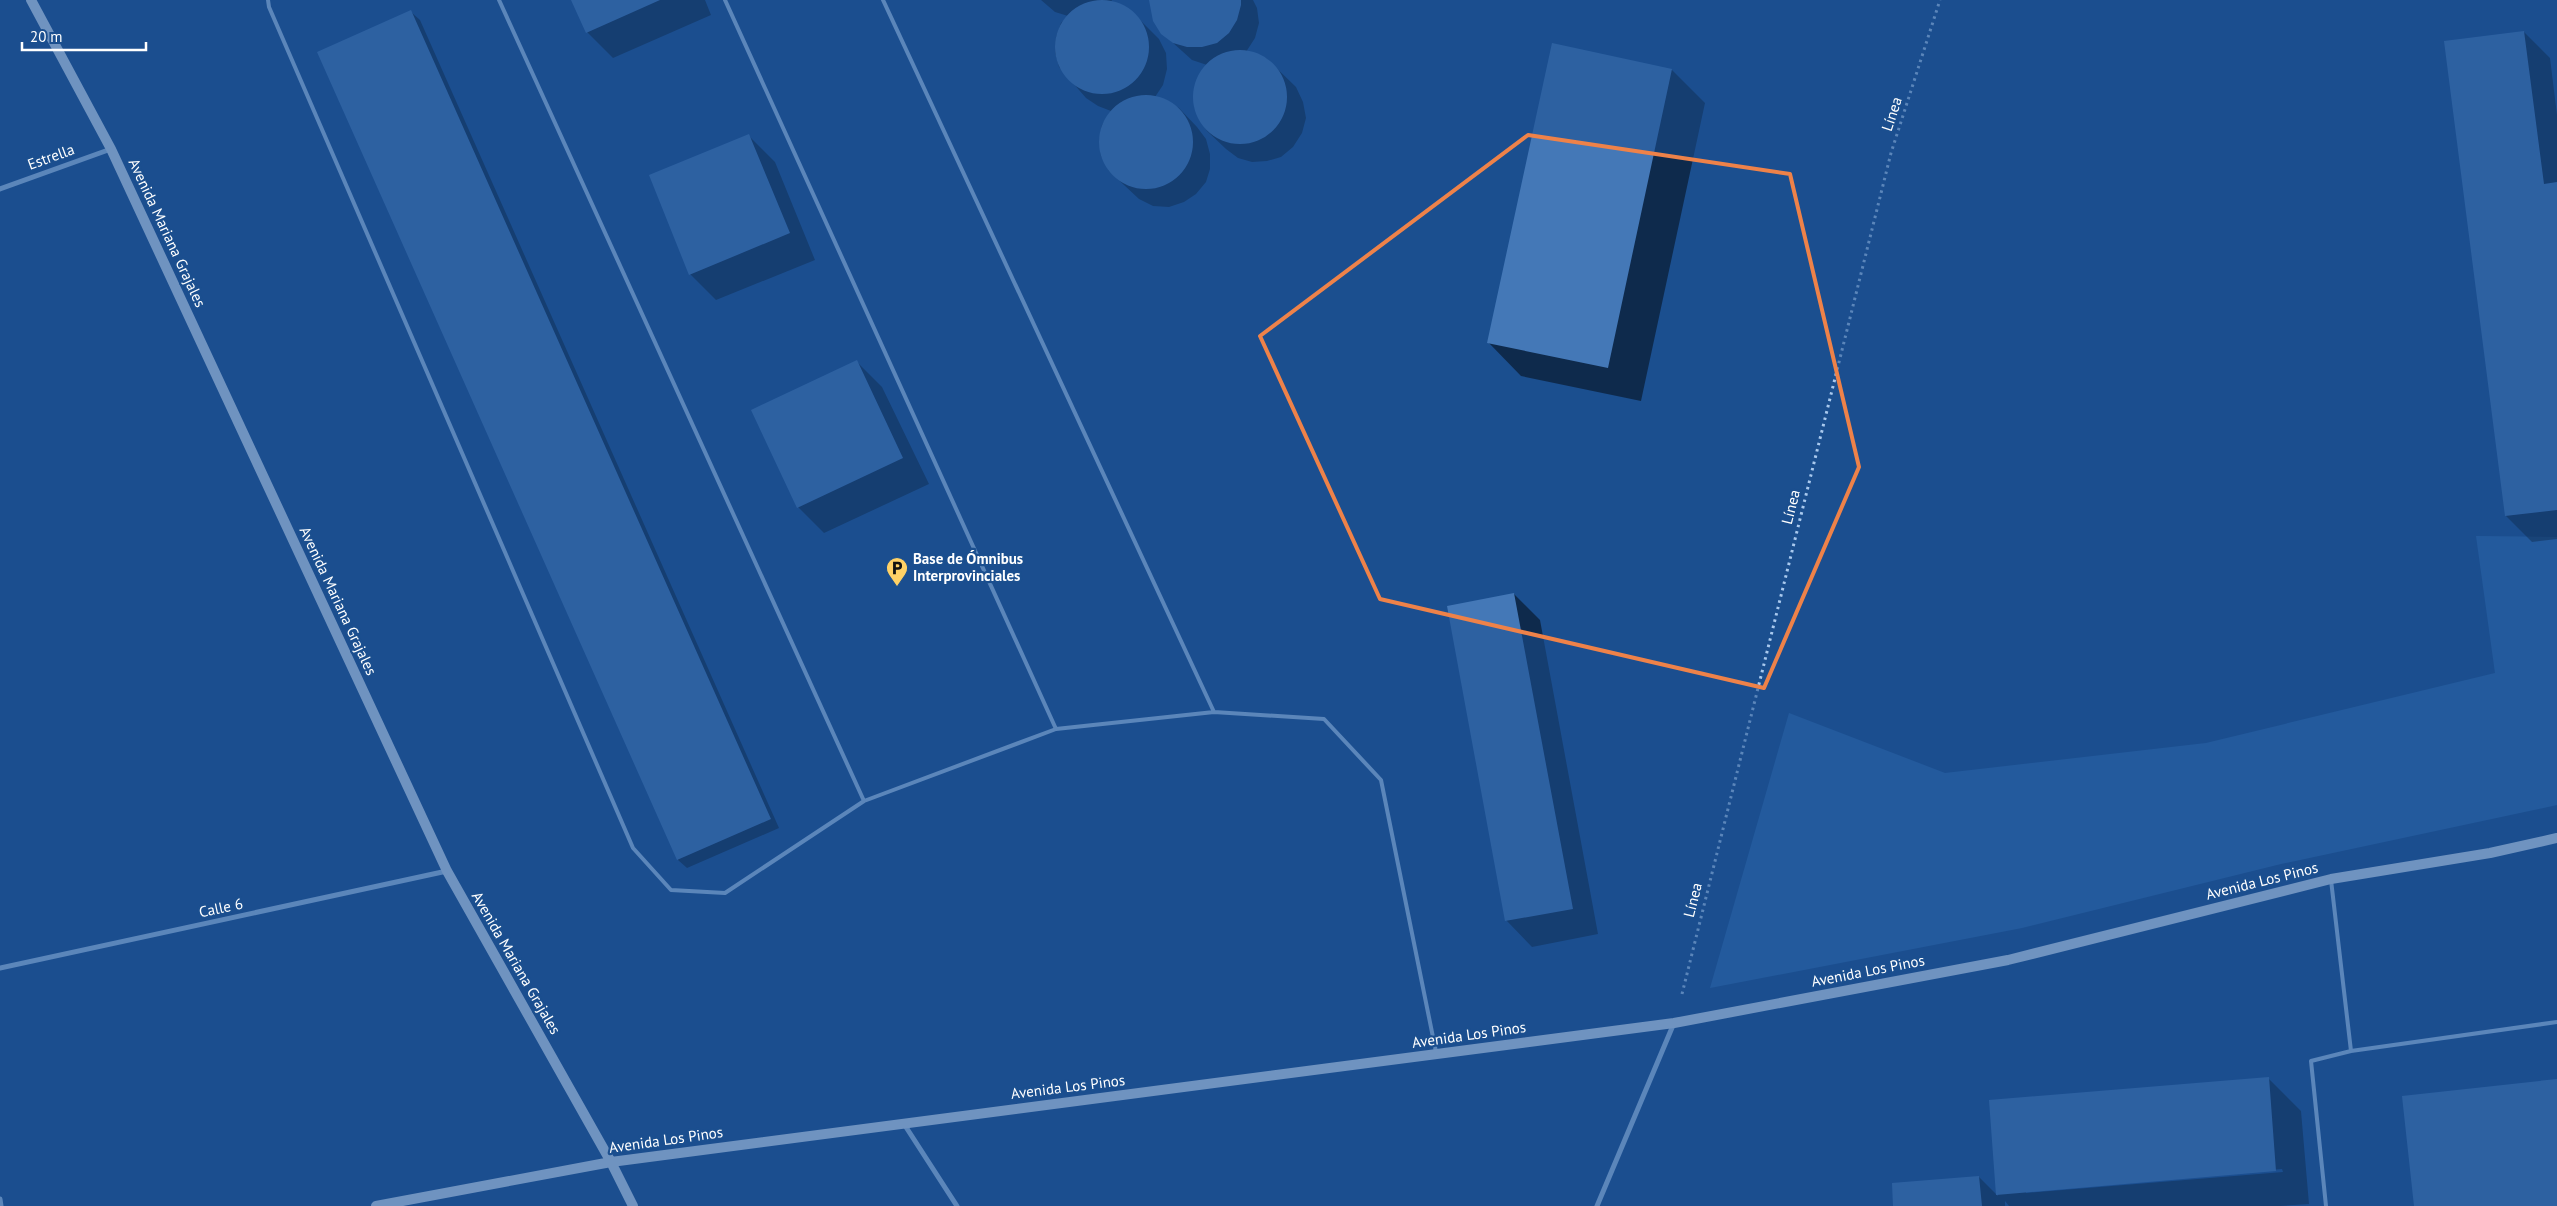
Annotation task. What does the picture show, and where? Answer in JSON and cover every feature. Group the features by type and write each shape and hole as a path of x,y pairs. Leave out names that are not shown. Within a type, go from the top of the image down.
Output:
{"street":[{"name":"Avenida Mariana Grajales","path":"31,0 111,148 447,871 611,1162 632,1206"},
{"name":"Estrella","path":"0,189 111,148"},
{"name":"Avenida Los Pinos","path":"376,1206 611,1162 1674,1023 2008,960 2331,879 2490,853 2557,838"},
{"name":"Calle 6","path":"0,968 447,871"},
{"path":"1598,1206 1674,1023"},
{"path":"904,1124 957,1206"},
{"path":"0,1199 1,1206"}],"lane":[{"path":"268,0 269,7 633,848 670,890 725,893 864,800 1056,729 1214,712 1324,718 1381,780 1437,1054"},
{"path":"500,0 864,800"},
{"path":"725,0 1056,729"},
{"path":"883,0 1214,712"},
{"path":"2331,879 2351,1051"},
{"path":"2326,1206 2311,1061 2351,1051 2557,1022"}],"path":[{"name":"Línea","path":"1674,1023 1891,153 1940,0"}],"highlighted area":[{"path":"1528,135 1790,174 1859,467 1764,688 1380,599 1260,336"}],"shaded area":[{"path":"2476,536 2557,537 2557,805 2281,864 2022,928 1710,988 1789,713 1945,773 2206,743 2495,673"}],"building":[{"path":"571,0 660,0 586,33"},
{"path":"1093,0 1111,0 1136,13 1146,29 1149,47 1146,65 1136,81 1111,94 1093,94 1068,81 1055,56 1055,38 1068,13"},
{"path":"1149,0 1241,0 1241,5 1237,20 1229,33 1217,43 1202,47 1187,47 1173,43 1161,34 1153,21"},
{"path":"411,10 771,819 677,860 317,52"},
{"path":"2524,31 2544,184 2557,182 2557,510 2505,516 2444,41"},
{"path":"1552,43 1672,69 1608,368 1487,343"},
{"path":"1231,50 1249,50 1274,63 1284,79 1287,97 1284,115 1274,131 1249,144 1231,144 1206,131 1193,106 1193,88 1206,63"},
{"path":"1137,95 1155,95 1180,108 1190,124 1193,142 1190,160 1180,176 1155,189 1137,189 1112,176 1099,151 1099,133 1112,108"},
{"path":"749,134 790,233 689,275 649,175"},
{"path":"857,360 903,458 797,508 751,410"},
{"path":"1514,593 1573,909 1505,921 1447,606"},
{"path":"2269,1077 2276,1171 1996,1195 1989,1100"},
{"path":"2557,1079 2557,1206 2414,1206 2402,1096"},
{"path":"1979,1176 1982,1206 1893,1206 1892,1183"}],"place":[{"name":"Base de Ómnibus Interprovinciales","path":"897,587"}]}
